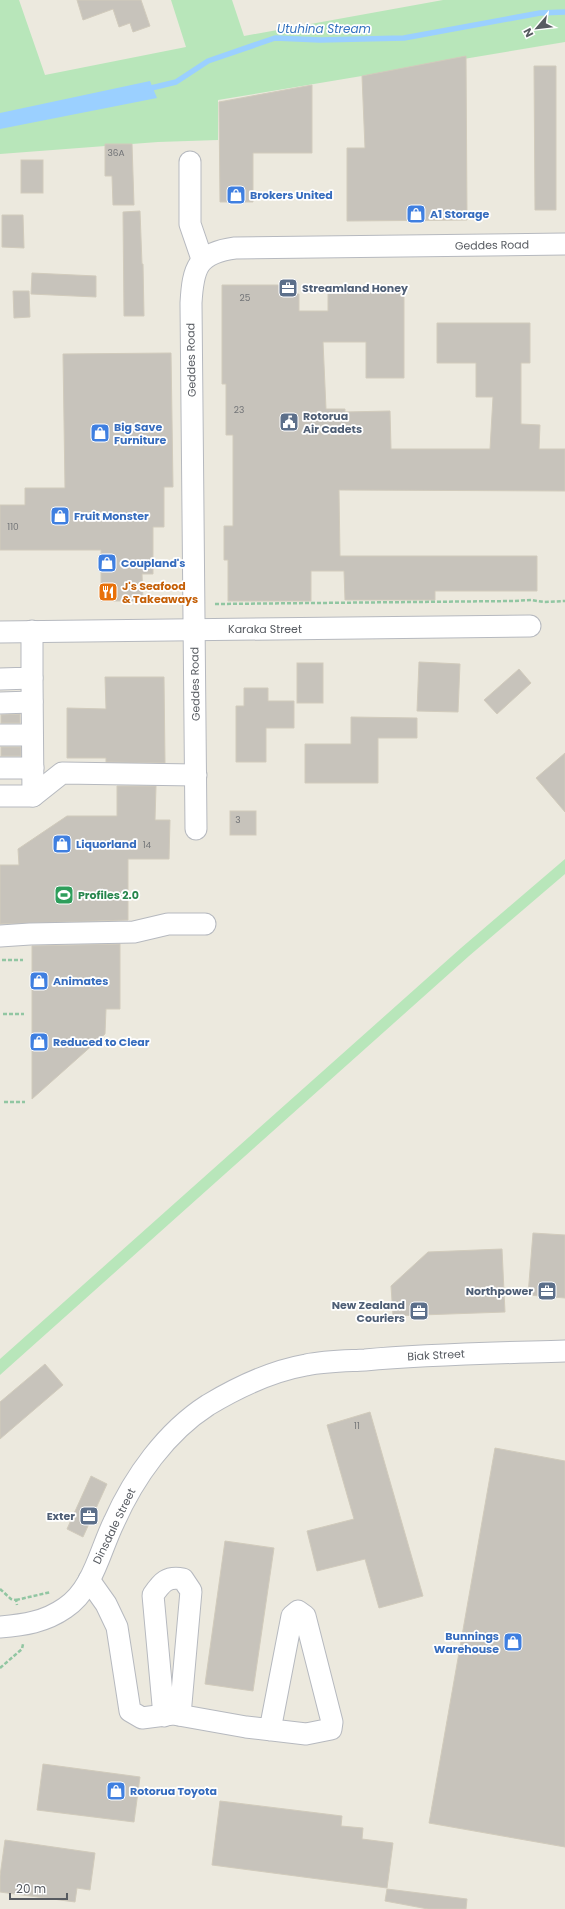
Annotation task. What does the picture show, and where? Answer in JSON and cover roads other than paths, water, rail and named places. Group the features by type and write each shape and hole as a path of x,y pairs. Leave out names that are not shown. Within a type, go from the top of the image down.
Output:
{"street":[{"path":"190,162 190,224 202,259"},
{"name":"Geddes Road","path":"196,829 191,303 192,280 196,268 202,259 214,252 235,248 565,244"},
{"name":"Karaka Street","path":"0,632 530,626"},
{"path":"32,631 33,796"},
{"path":"0,679 32,678"},
{"path":"0,703 32,702"},
{"path":"0,735 32,735"},
{"path":"0,768 33,768"},
{"path":"0,796 33,796 62,773 196,775"},
{"path":"0,936 134,932 168,924 205,924"},
{"name":"Biak Street","path":"306,1364 394,1357 565,1351"},
{"name":"Dinsdale Street","path":"0,1627 28,1624 46,1619 66,1607 79,1595 89,1580 114,1522 130,1490 159,1449 178,1429 207,1406 239,1388 267,1376 306,1364"},
{"path":"173,1577 183,1579 191,1591 172,1715 153,1595 162,1583 173,1577"},
{"path":"89,1580 106,1604 117,1627 130,1711 142,1718 172,1715 270,1730 306,1734 331,1729 332,1722 305,1616 298,1611 292,1616 270,1730"}],"water":[{"path":"150,81 157,98 0,129 0,113"}],"waterway":[{"name":"Utuhina Stream","path":"147,89 176,82 208,61 275,38 320,40 404,38 540,13 565,12"}],"place":[{"name":"Brokers United","path":"236,195"},
{"name":"A1 Storage","path":"416,214"},
{"name":"Streamland Honey","path":"288,288"},
{"name":"Rotorua Air Cadets","path":"289,422"},
{"name":"Big Save Furniture","path":"100,433"},
{"name":"Fruit Monster","path":"60,516"},
{"name":"Coupland's","path":"107,563"},
{"name":"J's Seafood & Takeaways","path":"108,592"},
{"name":"Liquorland","path":"62,844"},
{"name":"Profiles 2.0","path":"64,895"},
{"name":"Animates","path":"39,981"},
{"name":"Reduced to Clear","path":"39,1042"},
{"name":"Northpower","path":"547,1291"},
{"name":"New Zealand Couriers","path":"419,1311"},
{"name":"Exter","path":"89,1516"},
{"name":"Bunnings Warehouse","path":"513,1642"},
{"name":"Rotorua Toyota","path":"116,1791"}]}
